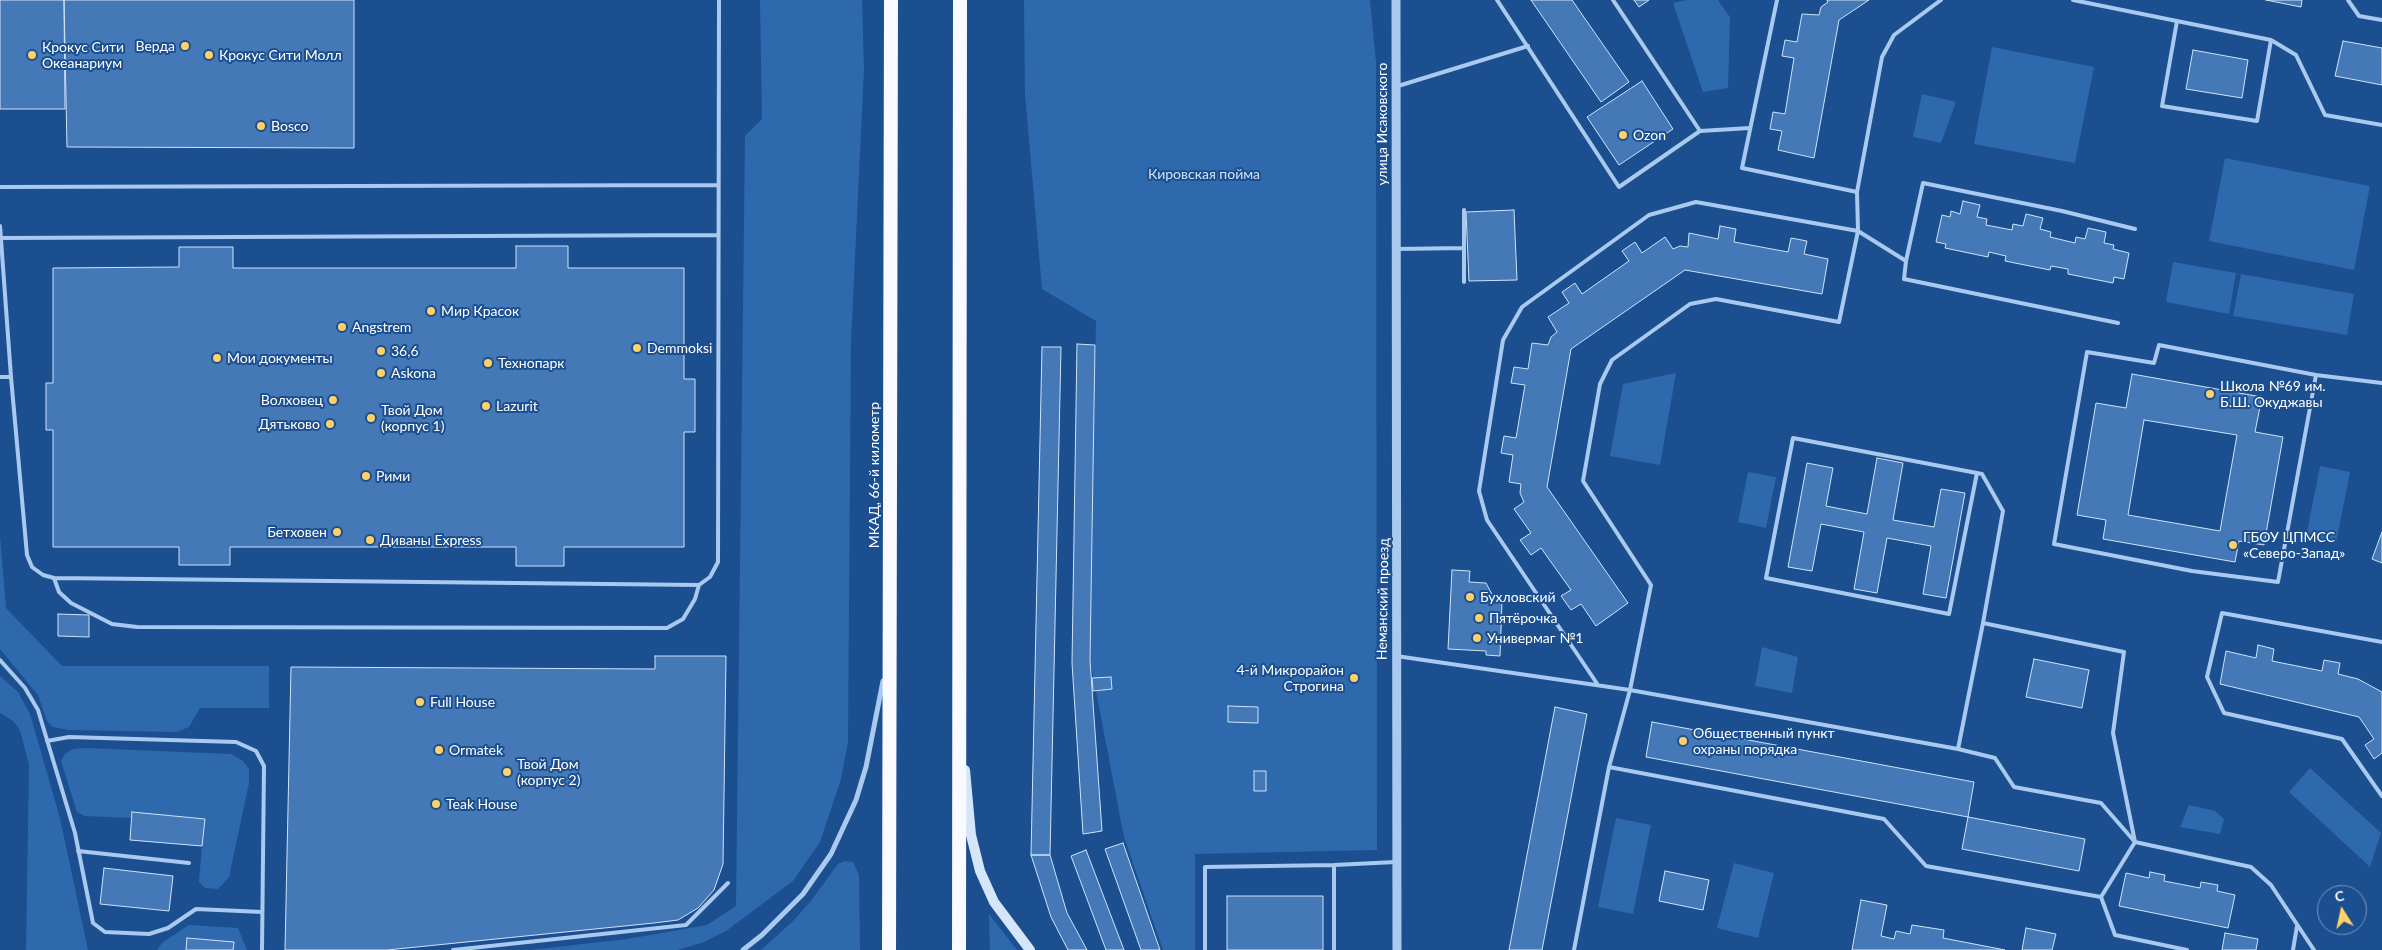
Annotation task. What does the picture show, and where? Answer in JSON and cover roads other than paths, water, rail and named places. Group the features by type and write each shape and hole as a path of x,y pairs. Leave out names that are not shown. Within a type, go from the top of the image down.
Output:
{"highway":[{"name":"МКАД, 66-й километр","path":"889,950 891,0"},
{"path":"959,950 960,0"}],"main road":[{"path":"959,711 971,835 980,871 994,902 1030,950"}],"street":[{"name":"улица Исаковского","path":"1396,0 1396,249"},
{"name":"Неманский проезд","path":"1396,249 1397,950"},
{"path":"743,950 762,936 803,894 831,854 845,826 866,767 877,720 890,640"}],"lane":[{"path":"54,578 59,592 71,603 112,624 137,627 667,628 683,619 695,599 699,585 710,576 718,562 717,235 719,0"},
{"path":"1497,0 1619,187 1700,132 1750,128"},
{"path":"1612,0 1700,132"},
{"path":"1777,0 1742,168 1857,192"},
{"path":"1574,950 1609,767 1630,690 1651,585 1583,481 1600,384 1612,360 1690,304 1716,299 1839,322 1858,231 1857,192 1882,58 1894,35 1941,0"},
{"path":"2073,0 2271,40 2296,55 2325,115 2382,125"},
{"path":"2348,0 2358,16 2382,20"},
{"path":"2177,20 2162,106 2257,121 2271,40"},
{"path":"1395,86 1528,46"},
{"path":"2118,323 1904,279 1906,261 1923,183 2062,211 2135,229"},
{"path":"0,187 718,185"},
{"path":"1598,685 1487,520 1479,490 1503,340 1522,307 1649,215 1696,202 1858,231 1906,261"},
{"path":"1464,210 1464,282"},
{"path":"0,226 27,555 32,568 54,578 699,585"},
{"path":"1,238 717,235"},
{"path":"1396,249 1464,248"},
{"path":"2316,375 2278,582 2192,571 2054,544 2087,352 2154,363 2159,345 2316,375 2382,383"},
{"path":"0,377 11,377"},
{"path":"1958,749 2003,511 1982,474 1793,438 1766,578 1949,614 1976,473"},
{"path":"2382,642 2222,613 2207,677 2224,713 2342,739 2382,796"},
{"path":"1983,624 2124,652 2113,733 2135,842 2101,897"},
{"path":"1396,656 1630,690 1958,749 1995,758 2014,787 2101,803 2135,842 2251,867 2271,886 2314,950"},
{"path":"0,660 25,688 38,710 75,833 93,923 106,932 149,934 168,928 196,909 262,912"},
{"path":"47,741 69,737 236,742 256,751 264,766 262,950"},
{"path":"1609,767 1884,819 1926,866 2101,897"},
{"path":"78,851 189,863"},
{"path":"1205,950 1205,867 1397,862"},
{"path":"1334,864 1334,950"},
{"path":"453,950 686,925 728,882"},
{"path":"2101,897 2115,935 2187,950"},
{"path":"2293,950 2297,926"}],"place":[{"name":"Верда","path":"185,46"},
{"name":"Крокус Сити Океанариум","path":"32,55"},
{"name":"Крокус Сити Молл","path":"209,55"},
{"name":"Bosco","path":"261,126"},
{"name":"Ozon","path":"1623,135"},
{"name":"Мир Красок","path":"431,311"},
{"name":"Angstrem","path":"342,327"},
{"name":"Demmoksi","path":"637,348"},
{"name":"36,6","path":"381,351"},
{"name":"Мои документы","path":"217,358"},
{"name":"Технопарк","path":"488,363"},
{"name":"Askona","path":"381,373"},
{"name":"Школа №69 им. Б.Ш. Окуджавы","path":"2210,394"},
{"name":"Волховец","path":"333,400"},
{"name":"Lazurit","path":"486,406"},
{"name":"Твой Дом (корпус 1)","path":"371,418"},
{"name":"Дятьково","path":"330,424"},
{"name":"Рими","path":"366,476"},
{"name":"Бетховен","path":"337,532"},
{"name":"Диваны Express","path":"370,540"},
{"name":"ГБОУ ЦПМСС «Северо-Запад»","path":"2233,545"},
{"name":"Бухловский","path":"1470,597"},
{"name":"Пятёрочка","path":"1479,618"},
{"name":"Универмаг №1","path":"1477,638"},
{"name":"4-й Микрорайон Строгина","path":"1354,678"},
{"name":"Full House","path":"420,702"},
{"name":"Общественный пункт охраны порядка","path":"1683,741"},
{"name":"Ormatek","path":"439,750"},
{"name":"Твой Дом (корпус 2)","path":"507,772"},
{"name":"Teak House","path":"436,804"}],"park label":[{"name":"Кировская пойма","path":"1204,174"}]}
